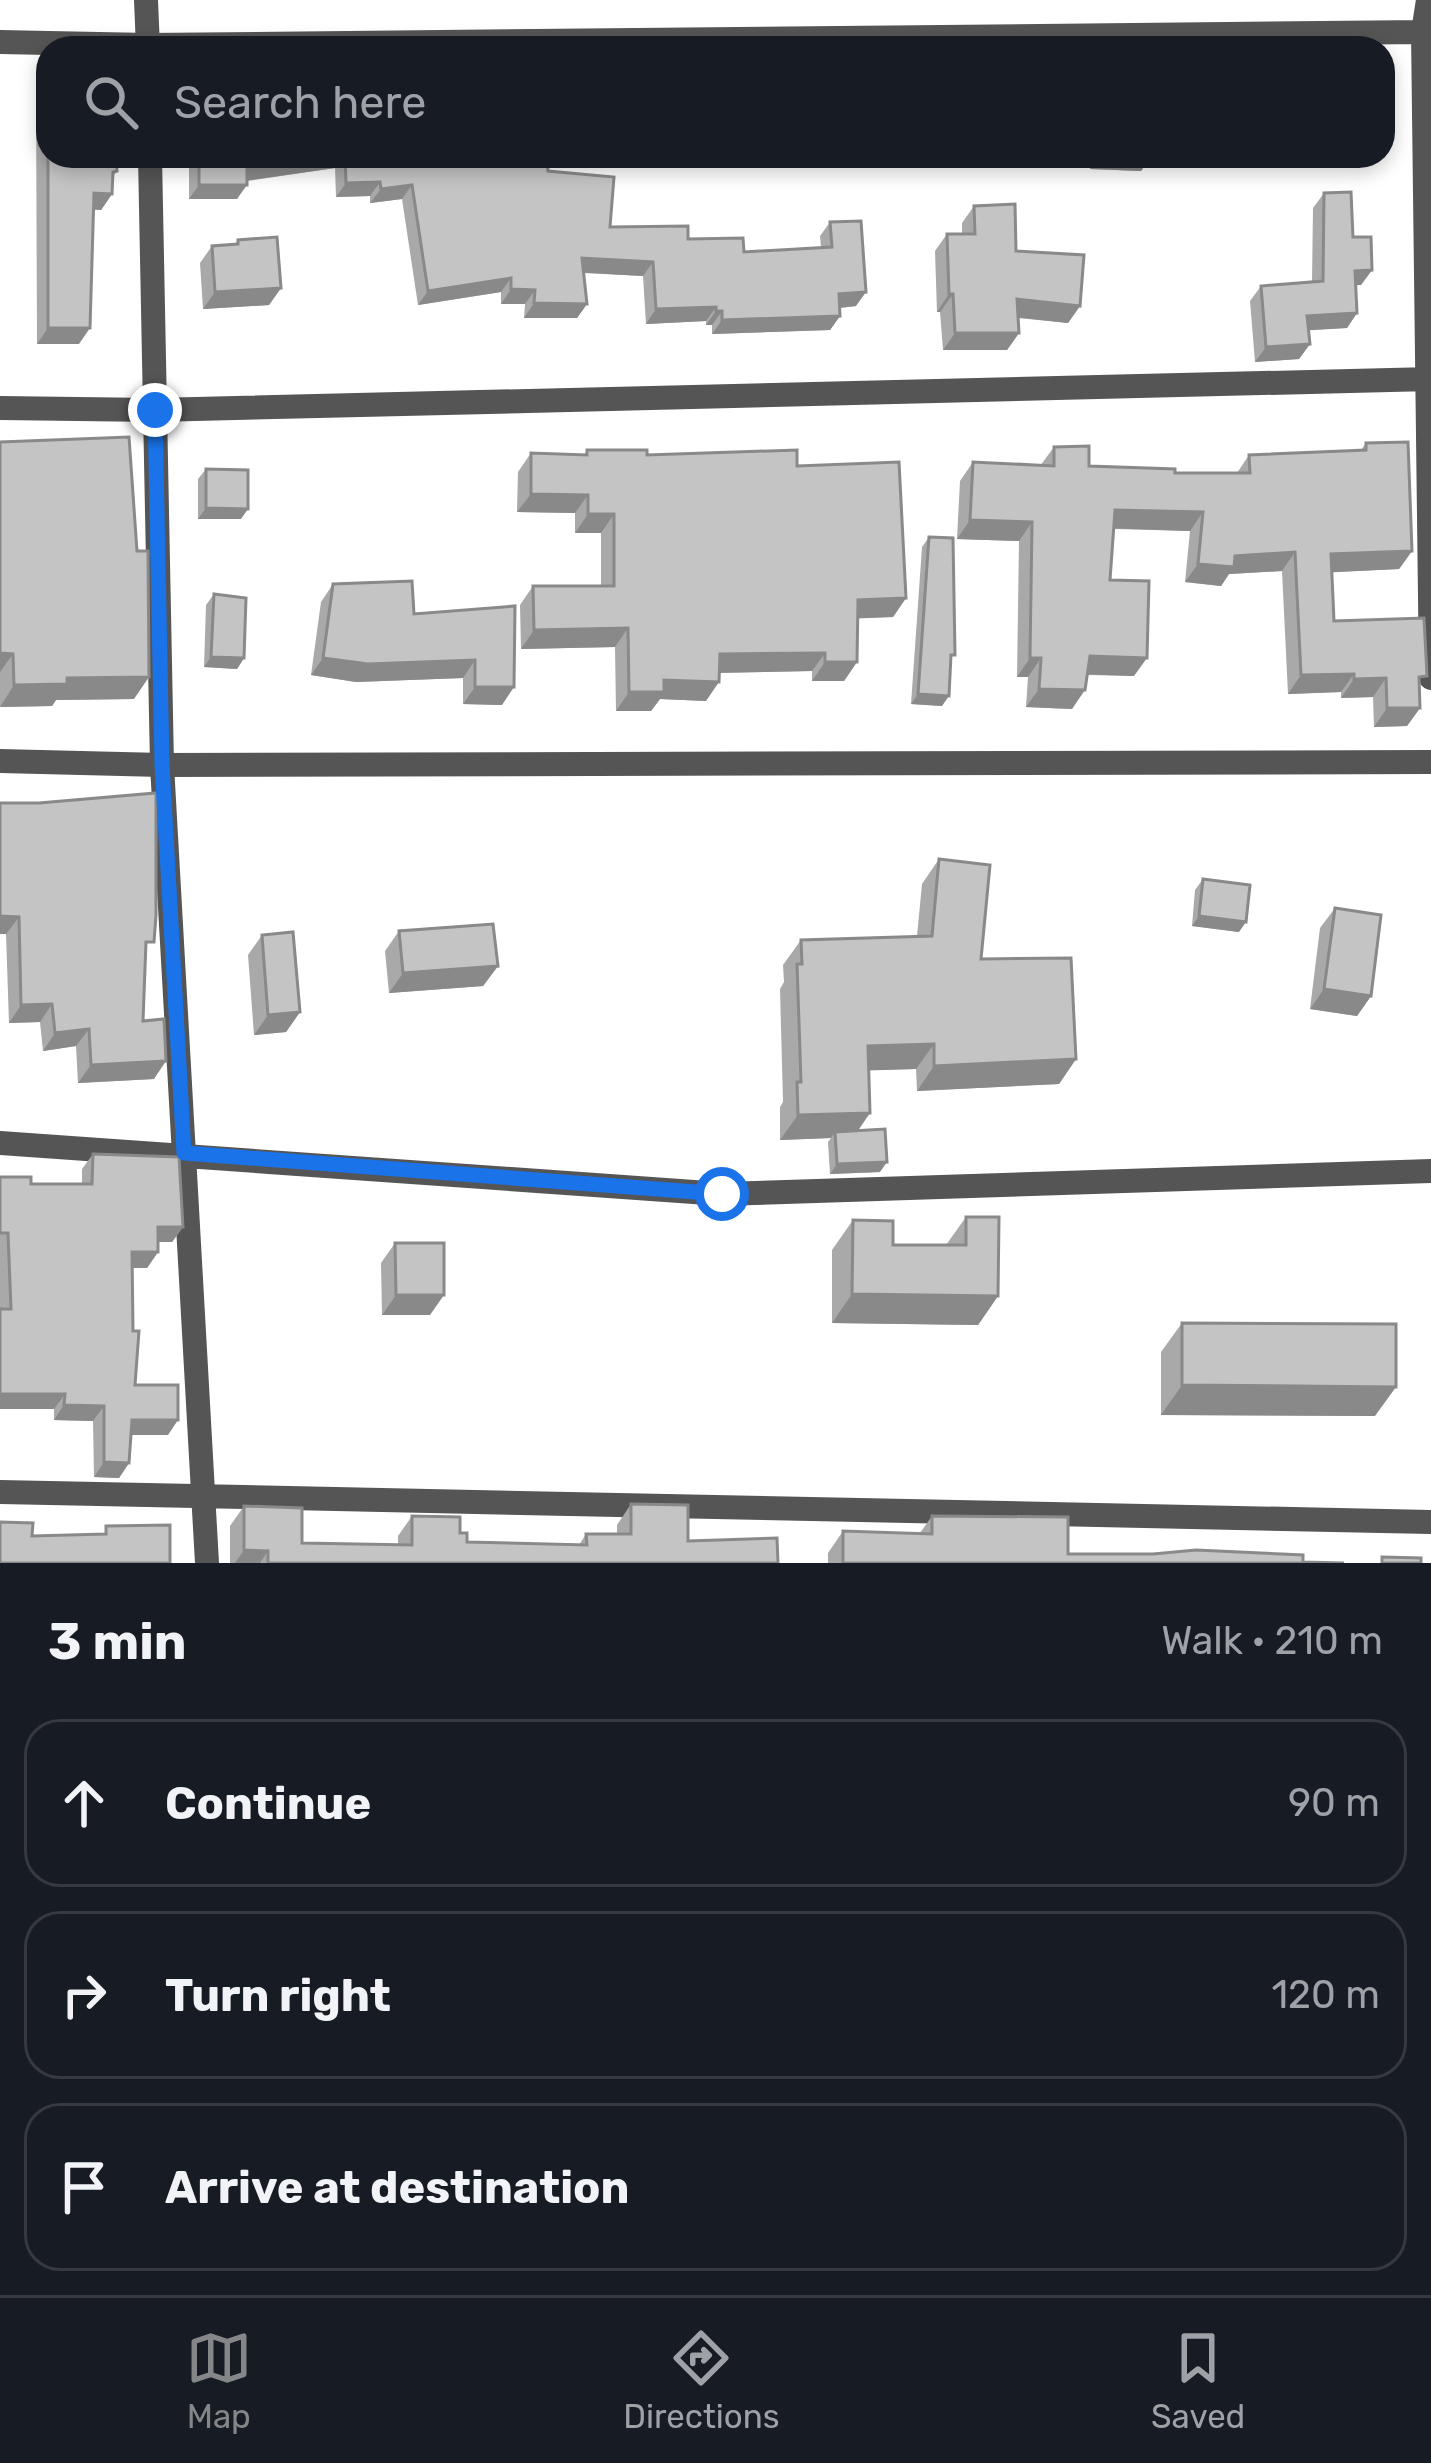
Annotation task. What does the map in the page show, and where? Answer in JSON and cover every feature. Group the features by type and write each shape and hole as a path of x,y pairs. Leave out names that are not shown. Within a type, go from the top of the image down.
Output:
{"street":[{"path":"146,0 148,36"},
{"path":"1429,1 1424,32 1431,677"},
{"path":"1084,36 1424,32"},
{"path":"0,42 36,43"},
{"path":"150,168 162,765 207,1563"},
{"path":"0,408 155,410 1429,380"},
{"path":"0,761 162,765 1431,762"},
{"path":"0,1142 722,1194 1431,1171"},
{"path":"0,1492 1431,1522"}],"building":[{"path":"48,168 117,168 112,194 94,193 90,328 48,328"},
{"path":"199,168 247,168 247,185 199,185"},
{"path":"345,168 548,168 614,177 610,227 688,226 688,239 743,238 744,252 832,247 830,222 861,221 866,292 839,294 840,316 722,320 722,311 716,307 656,309 653,262 582,258 587,304 534,303 535,290 511,289 511,278 428,291 412,185 381,189 380,182 346,183"},
{"path":"1351,192 1353,237 1371,237 1372,270 1355,271 1357,313 1307,316 1310,344 1266,347 1261,286 1323,281 1324,193"},
{"path":"1015,204 1016,251 1084,255 1080,306 1017,299 1019,333 955,333 947,234 975,234 974,206"},
{"path":"277,237 281,288 215,292 212,246"},
{"path":"129,437 137,551 148,551 149,677 67,678 67,684 14,685 13,654 0,653 0,442"},
{"path":"1408,442 1412,551 1331,554 1334,621 1424,618 1427,676 1419,677 1420,708 1387,708 1386,678 1301,675 1295,552 1235,556 1234,567 1198,564 1203,512 1115,510 1110,580 1149,581 1147,658 1090,656 1085,690 1039,689 1041,658 1030,658 1032,522 970,520 973,462 1054,466 1054,447 1089,446 1089,466 1250,473 1249,455 1366,450 1366,443"},
{"path":"587,450 647,450 647,455 797,450 797,466 899,462 906,598 858,600 857,662 825,662 825,653 720,654 719,682 664,680 664,692 629,692 628,628 534,630 533,586 614,586 614,514 588,514 588,495 531,494 531,453 587,455"},
{"path":"206,469 248,470 248,509 206,508"},
{"path":"929,537 953,538 955,655 951,655 949,696 918,694"},
{"path":"412,581 414,614 515,606 514,687 475,687 475,660 368,664 323,658 333,584"},
{"path":"214,594 246,598 244,658 211,657"},
{"path":"156,793 156,915 154,942 146,942 143,1021 164,1019 166,1061 91,1065 89,1029 55,1033 52,1004 21,1005 19,917 0,916 0,803"},
{"path":"939,859 990,865 981,959 1071,958 1076,1059 934,1066 934,1044 868,1046 870,1113 798,1115 801,940 932,936"},
{"path":"1203,879 1250,885 1246,922 1199,916"},
{"path":"1335,908 1381,915 1371,996 1324,989"},
{"path":"493,924 498,966 403,973 399,931"},
{"path":"293,932 300,1012 268,1015 262,935"},
{"path":"885,1129 887,1162 837,1164 835,1132"},
{"path":"93,1154 179,1157 183,1227 158,1227 158,1252 132,1252 133,1331 139,1331 135,1385 178,1385 178,1420 132,1420 129,1463 104,1462 104,1406 64,1405 65,1394 0,1394 0,1309 11,1309 8,1233 0,1233 0,1177 31,1177 31,1184 92,1184"},
{"path":"966,1217 999,1217 998,1296 852,1294 853,1220 893,1221 893,1245 966,1245"},
{"path":"395,1243 444,1243 444,1295 396,1295"},
{"path":"1182,1323 1396,1324 1396,1387 1182,1385"},
{"path":"631,1504 688,1505 688,1541 777,1538 778,1563 268,1563 268,1551 244,1550 244,1506 302,1508 302,1543 412,1545 412,1516 460,1517 460,1533 467,1533 467,1542 587,1545 586,1534 631,1534"},
{"path":"932,1516 1068,1517 1068,1554 1196,1550 1303,1555 1303,1562 1344,1563 843,1563 843,1531 932,1534"},
{"path":"0,1522 33,1523 32,1536 106,1534 106,1526 170,1525 170,1563 0,1563"},
{"path":"1382,1557 1421,1558 1421,1563 1382,1563"}],"route":[{"path":"155,410 162,765 184,1153 722,1194"}]}
